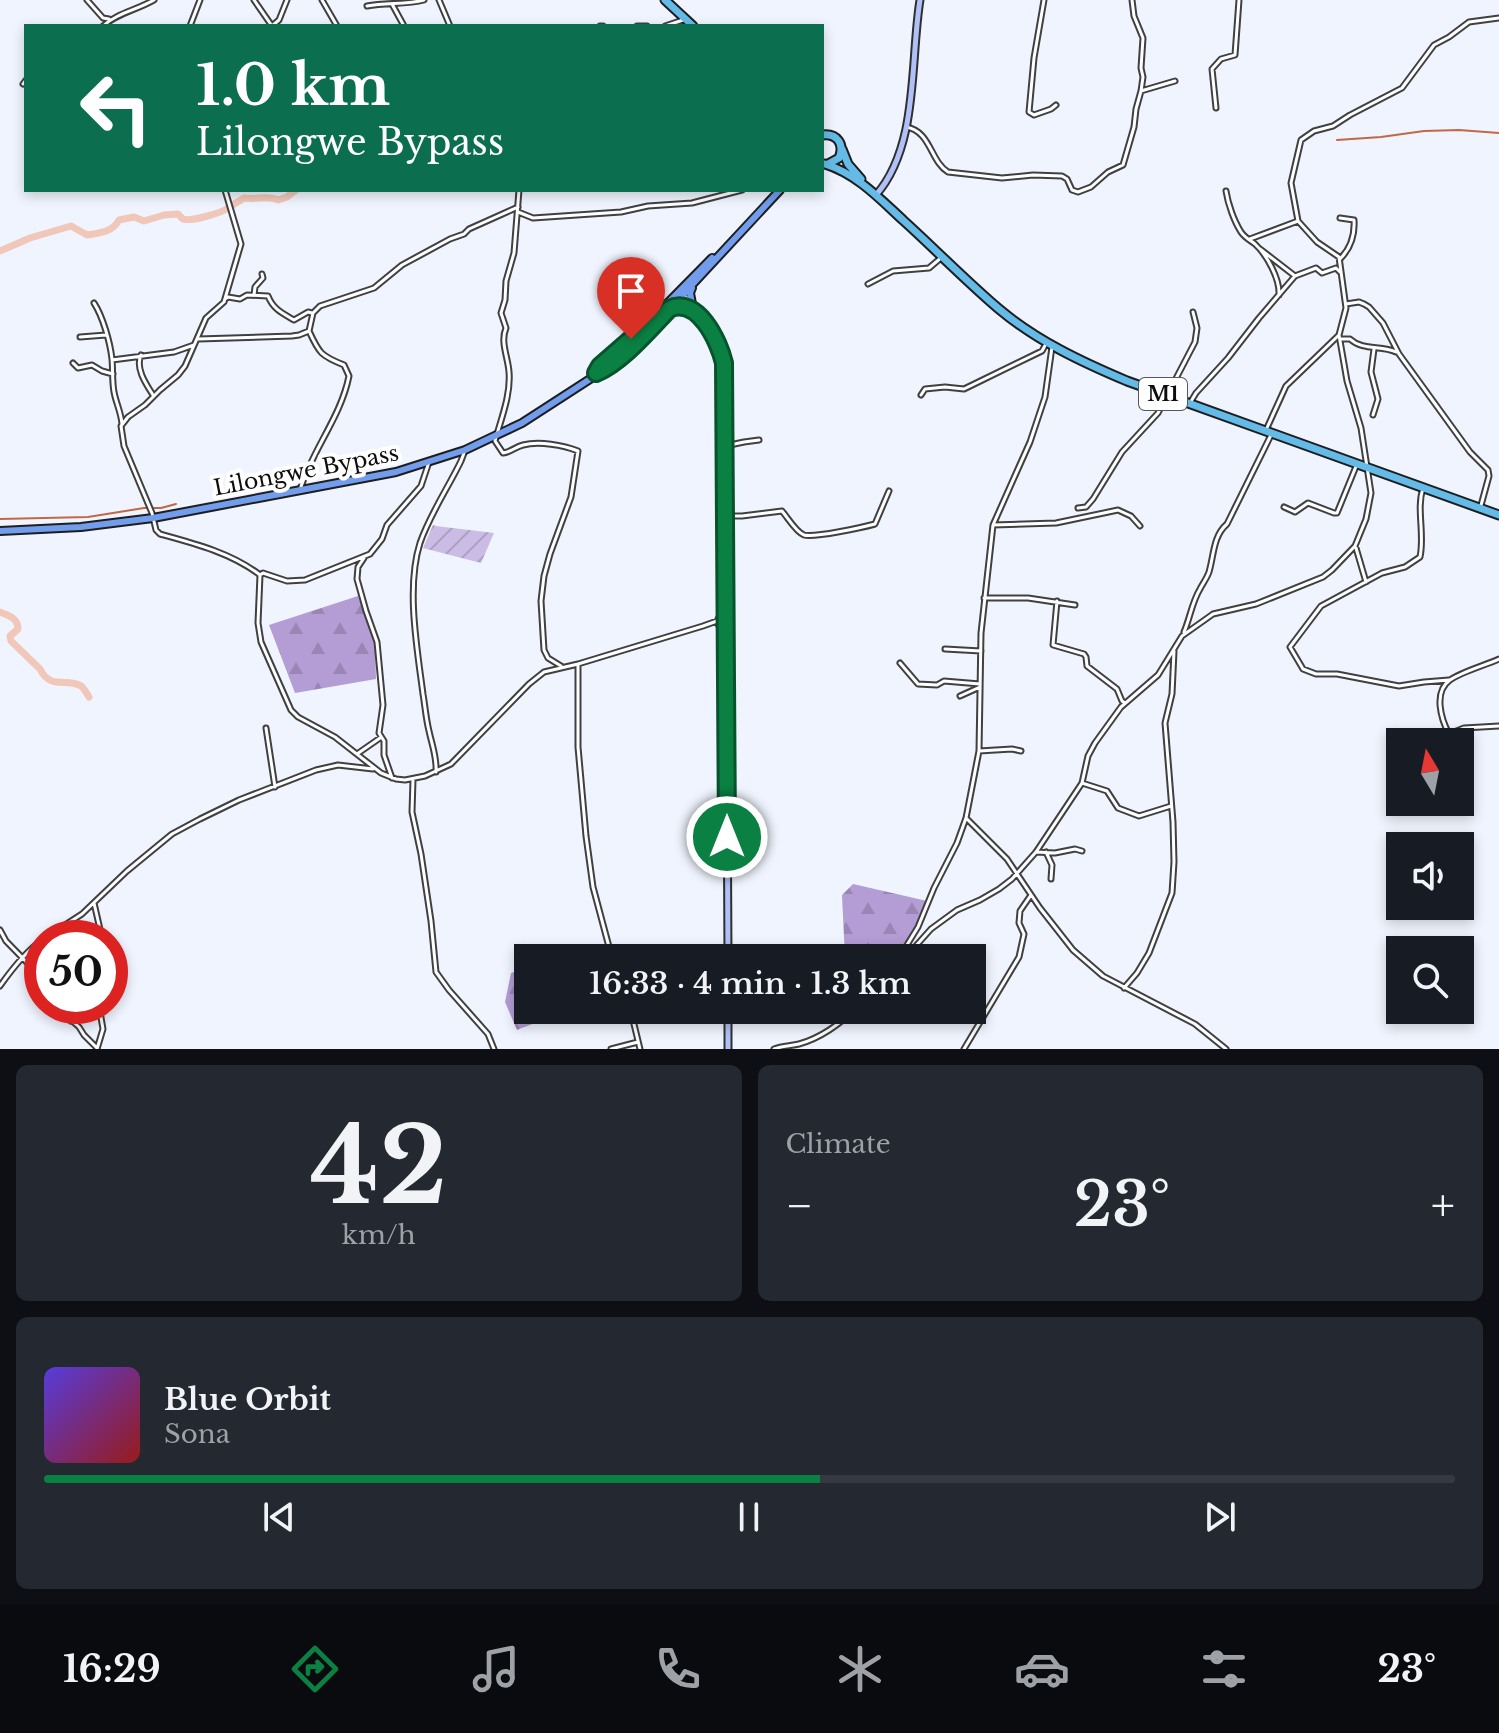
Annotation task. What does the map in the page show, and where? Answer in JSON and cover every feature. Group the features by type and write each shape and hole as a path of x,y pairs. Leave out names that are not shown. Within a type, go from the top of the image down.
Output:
{"highway":[{"path":"665,0 691,24"},
{"name":"M1","path":"824,134 837,139 848,164 874,194"},
{"name":"M1","path":"824,164 837,160 842,148"},
{"name":"M1","path":"824,164 845,171 874,194 1004,313 1050,344 1115,376 1499,515"}],"main road":[{"path":"874,194 885,185 906,127 920,0"},
{"name":"Lilongwe Bypass","path":"596,373 600,366 699,278 778,192"},
{"name":"Lilongwe Bypass","path":"0,531 81,527 153,518 396,472 465,450 547,407 604,370 669,309 721,249 729,244"},
{"path":"690,306 691,290 699,278"},
{"path":"679,295 709,326 724,363 728,944"},
{"path":"669,309 690,306"},
{"path":"728,1024 728,1049"}],"street":[{"path":"87,0 104,19 154,0"},
{"path":"191,24 200,0"},
{"path":"254,0 271,24"},
{"path":"274,24 287,0"},
{"path":"322,0 336,24"},
{"path":"370,0 377,4"},
{"path":"367,6 424,0"},
{"path":"439,0 449,24"},
{"path":"1044,0 1029,112 1034,115 1056,105"},
{"path":"906,127 915,128 920,133 940,165 948,172 1002,178 1062,176 1072,190 1081,192 1091,187 1125,162 1134,127 1141,91 1143,38 1134,16 1132,0"},
{"path":"1216,108 1212,69 1221,59 1235,55 1239,0"},
{"path":"392,4 403,24"},
{"path":"106,24 117,16"},
{"path":"1340,259 1317,242 1298,221 1291,183 1303,137 1333,126 1402,88 1428,51 1469,22 1499,18"},
{"path":"671,24 686,19"},
{"path":"1141,91 1175,81"},
{"path":"1226,191 1243,236 1295,276"},
{"path":"122,424 178,375 206,318 225,299 241,244 226,192"},
{"path":"519,192 514,253 501,313 506,328 503,336 509,370 508,387 495,441 503,453 526,445 559,446 578,451 571,497 550,554 541,601 544,650 548,658 561,666"},
{"path":"518,212 533,218 621,212 648,206 692,203 734,192"},
{"path":"300,491 305,474 340,404 349,376 344,365 328,359 319,350 309,331 313,313 328,302 374,288 402,265 518,207"},
{"path":"1182,636 1213,614 1256,604 1323,577 1355,546 1366,519 1370,488 1361,428 1347,381 1339,337 1346,304 1340,259 1350,245 1355,227 1354,220 1340,218"},
{"path":"1248,239 1298,221"},
{"path":"1257,245 1279,285 1279,295"},
{"path":"868,284 893,271 929,268 942,257"},
{"path":"1190,403 1295,276 1316,268 1322,273 1336,268 1342,274"},
{"path":"254,295 262,274"},
{"path":"225,299 240,299 247,295 268,296 276,310 294,320 308,312 313,313"},
{"path":"1346,304 1359,302 1369,307 1383,323 1399,354 1470,452 1488,470 1480,509"},
{"path":"94,303 101,313 109,341 124,446 156,530 160,534 207,548 260,575 258,623 261,642 287,703 298,717 325,731 392,778 413,779 451,764 544,672 717,621 726,604"},
{"path":"1078,508 1086,507 1093,499 1122,452 1158,413 1197,334 1193,312"},
{"path":"197,339 299,335 309,331"},
{"path":"80,337 106,335"},
{"path":"1339,337 1350,339 1357,345 1389,349 1399,354"},
{"path":"918,944 957,910 999,889 1036,852 1082,783 1092,747 1125,703 1158,675 1182,636 1210,569 1220,530 1227,524 1269,432 1286,386 1339,337"},
{"path":"921,395 925,389 964,389 1039,353 1050,344"},
{"path":"908,944 966,818 979,751 984,598 993,525 1037,423 1045,397 1050,344"},
{"path":"112,360 174,352 194,345"},
{"path":"1373,415 1378,399 1371,372 1374,349"},
{"path":"141,355 139,360 145,383 154,396"},
{"path":"73,363 78,368 92,365 113,374"},
{"path":"725,446 759,440"},
{"path":"436,772 437,762 428,727 419,661 413,577 424,534 465,450"},
{"path":"392,778 379,727 383,705 377,642 357,579 358,567 382,539 387,525 421,486 429,462"},
{"path":"1284,507 1295,512 1308,503 1337,513 1357,464"},
{"path":"1423,488 1420,497 1420,557 1321,606 1290,647 1303,669 1316,674 1337,674 1399,686 1449,680 1499,659"},
{"path":"725,516 782,511 801,533 828,533 875,524 889,491"},
{"path":"993,525 1056,523 1118,510 1131,516 1140,526"},
{"path":"1355,546 1366,582"},
{"path":"260,575 263,573 291,581 305,580 364,558"},
{"path":"984,598 1028,598 1075,605"},
{"path":"1057,601 1053,645 1084,654 1087,666 1117,689 1125,703"},
{"path":"717,621 726,644"},
{"path":"1124,988 1149,953 1172,893 1174,855 1165,721 1172,694 1175,647"},
{"path":"945,649 981,651"},
{"path":"900,663 918,684 937,685 944,681 980,686"},
{"path":"578,664 578,747 586,836 593,887 608,944"},
{"path":"1449,680 1440,697 1449,734 1464,728 1499,726"},
{"path":"960,696 980,686"},
{"path":"266,728 275,787"},
{"path":"357,754 381,738"},
{"path":"979,751 1021,751"},
{"path":"73,920 172,834 239,800 329,767 376,769"},
{"path":"413,779 412,812 421,854 436,972 488,1034 494,1049"},
{"path":"1082,783 1107,791 1118,808 1139,816 1171,806"},
{"path":"966,818 997,848 1073,950 1103,976 1195,1024 1226,1049"},
{"path":"1036,852 1082,851"},
{"path":"1046,852 1052,865 1051,879"},
{"path":"964,1049 1019,957 1024,934 1019,923 1020,911 1031,895"},
{"path":"94,902 98,920"},
{"path":"0,930 22,959"},
{"path":"0,986 13,966 24,957"},
{"path":"75,1024 97,1049"},
{"path":"97,1049 102,1024"},
{"path":"633,1024 640,1049"},
{"path":"774,1049 815,1038 838,1024"},
{"path":"611,1049 638,1042"}],"green space":[{"path":"358,596 375,642 376,679 295,693 269,625"},
{"path":"853,884 927,901 905,944 844,944 842,895"},
{"path":"514,972 514,1023 505,1002 511,973"},
{"path":"514,1024 532,1024 517,1030"}],"shaded area":[{"path":"433,525 494,533 481,563 423,548"}],"waterway":[{"path":"1337,140 1424,131 1499,133"},
{"path":"231,206 244,198 278,200 293,192"},
{"path":"0,251 71,226 87,235 105,231 119,220 134,217 144,221 178,214 183,219 192,219 228,208"},
{"path":"0,519 88,517 176,504"},
{"path":"0,612 16,622 18,629 10,636 11,641 44,676 54,682 81,686 89,697"}],"route":[{"path":"631,339 596,373 620,357 669,309 677,306 688,307 709,326 724,363 727,837"}]}
